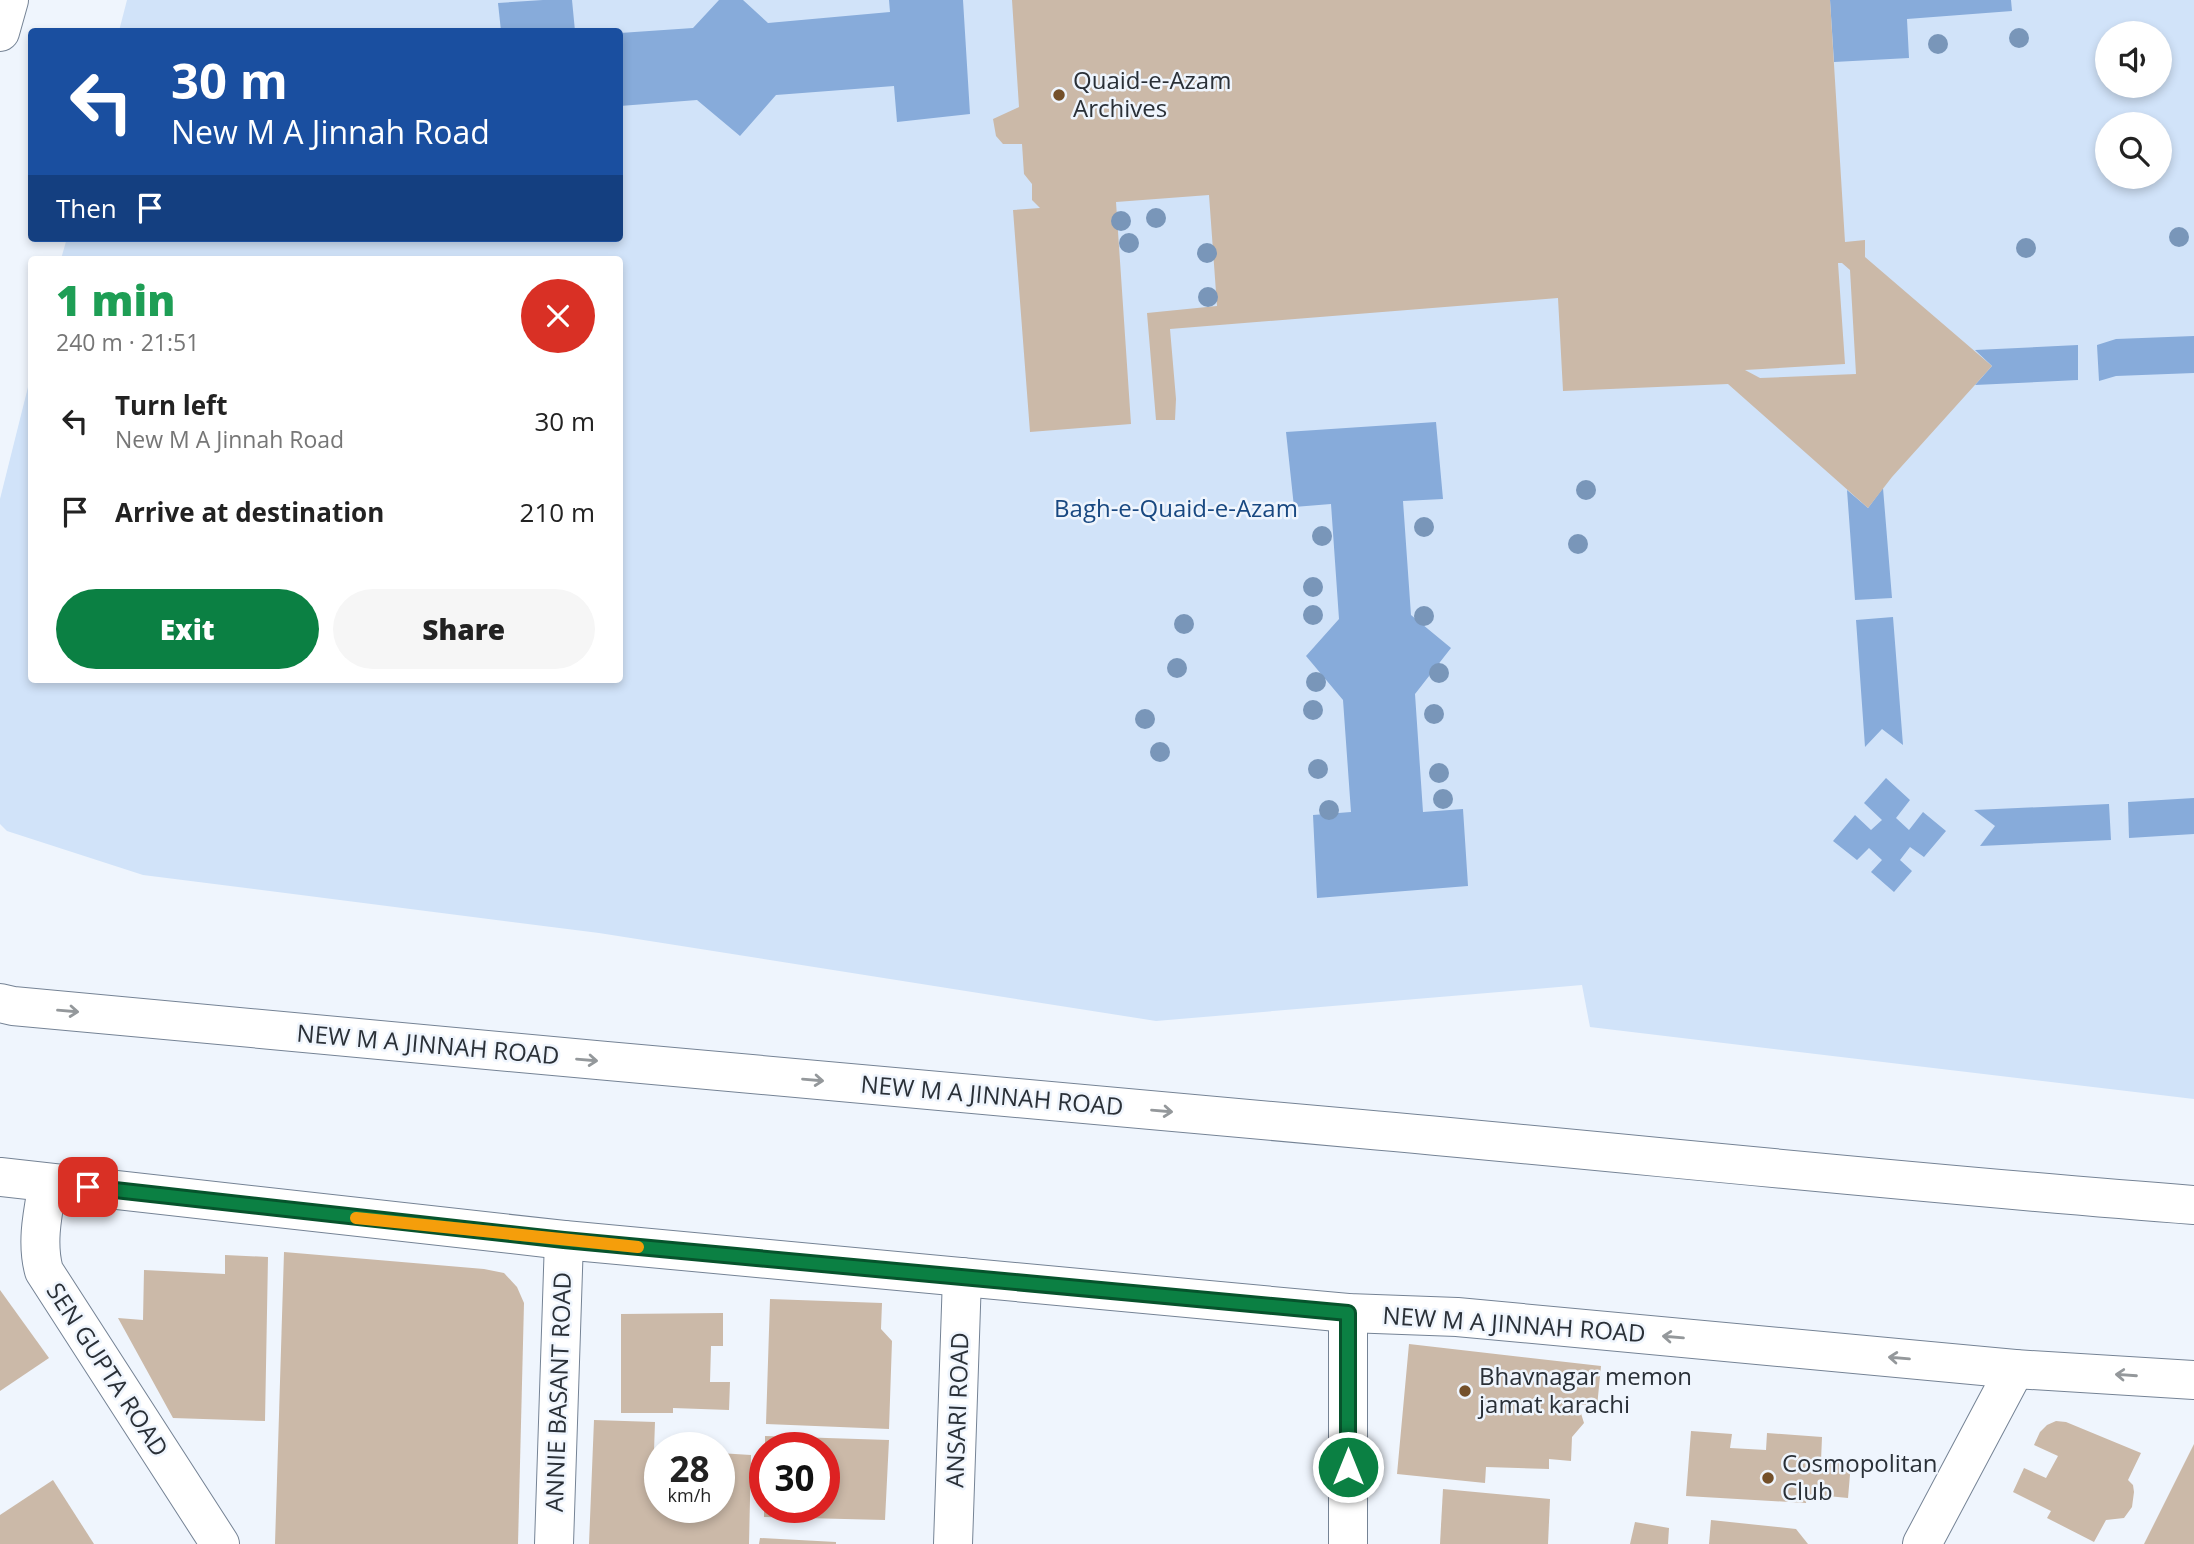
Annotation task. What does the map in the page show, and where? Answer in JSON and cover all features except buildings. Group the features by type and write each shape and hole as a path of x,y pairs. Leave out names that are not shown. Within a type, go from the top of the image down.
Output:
{"main road":[{"path":"0,32 9,0"},
{"name":"NEW M A JINNAH ROAD","path":"0,1003 568,1059 2194,1205"},
{"name":"NEW M A JINNAH ROAD","path":"0,1177 564,1240 1348,1313 1457,1317 2015,1368 2194,1380"},
{"name":"SEN GUPTA ROAD","path":"48,1182 39,1255 44,1271 220,1544"},
{"name":"ANNIE BASANT ROAD","path":"554,1544 564,1240"},
{"name":"ANSARI ROAD","path":"953,1544 962,1277"},
{"path":"1348,1313 1348,1544"},
{"path":"1922,1544 2015,1368"}],"green space":[{"name":"Bagh-e-Quaid-e-Azam","path":"127,0 2194,0 2194,1099 1590,1027 1582,985 1156,1021 599,933 143,875 7,831 0,824 0,499 28,387 28,683 623,683 623,256 62,256 66,242 623,242 623,28 120,28"}],"water":[{"path":"572,0 575,28 501,28 498,3"},
{"path":"719,0 743,0 768,23 890,12 889,0 963,0 970,114 897,122 894,86 776,95 740,136 697,100 623,106 623,33 693,28"},
{"path":"1830,0 2011,0 2012,11 1907,19 1909,58 1834,62"},
{"path":"2194,336 2194,373 2116,376 2099,381 2097,345 2116,339"},
{"path":"2078,345 2078,380 1975,385 1992,366 1975,350"},
{"path":"1436,422 1443,499 1403,501 1411,615 1451,648 1415,694 1423,812 1463,809 1468,886 1317,898 1313,815 1351,812 1343,700 1306,656 1339,619 1331,504 1294,507 1286,432"},
{"path":"1883,488 1892,598 1855,600 1847,490 1868,508"},
{"path":"1893,617 1903,745 1882,729 1865,747 1856,620"},
{"path":"1886,778 1910,800 1896,818 1909,830 1923,812 1946,831 1924,857 1910,847 1900,860 1912,871 1894,892 1871,872 1882,860 1869,848 1857,860 1833,841 1855,815 1871,830 1882,820 1864,803"},
{"path":"2194,798 2194,834 2129,838 2128,802"},
{"path":"2109,804 2111,840 1980,846 1995,826 1974,810"}],"slow traffic":[{"path":"356,1218 638,1247"}],"place":[{"name":"Quaid-e-Azam Archives","path":"1059,95"},
{"name":"Bhavnagar memon jamat karachi","path":"1465,1391"},
{"name":"Cosmopolitan Club","path":"1768,1478"}],"route":[{"path":"88,1187 564,1240 1348,1313 1348,1467"}]}
